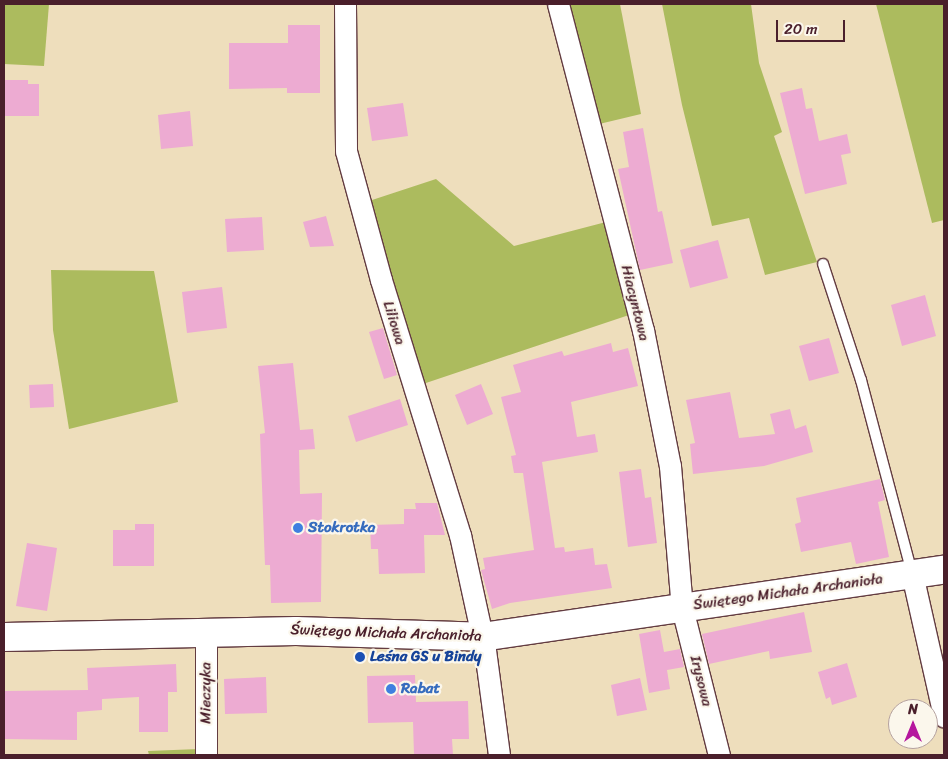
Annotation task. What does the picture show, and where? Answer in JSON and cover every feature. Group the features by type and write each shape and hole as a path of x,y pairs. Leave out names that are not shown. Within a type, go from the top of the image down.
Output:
{"street":[{"name":"Liliowa","path":"345,4 346,151 380,280 460,535 482,637 499,755"},
{"name":"Hiacyntowa","path":"558,4 643,330 670,466 682,608"},
{"name":"Świętego Michała Archanioła","path":"4,637 206,631 482,637 944,570"},
{"path":"912,574 944,716"},
{"name":"Irysowa","path":"682,608 720,755"},
{"name":"Mieczyka","path":"206,631 206,755"}],"lane":[{"path":"823,264 863,389 912,574"}],"green space":[{"path":"4,4 49,4 44,66 4,64"},
{"path":"563,4 620,4 641,114 595,125"},
{"path":"662,4 751,4 759,63 782,132 774,136 817,262 765,275 749,218 712,226 682,105"},
{"path":"876,4 944,4 944,220 932,223"},
{"path":"436,179 514,246 606,222 629,315 420,385 366,202"},
{"path":"51,270 154,271 178,402 69,429 53,330"},
{"path":"199,749 199,755 149,755 148,751"}],"building":[{"path":"288,25 320,25 320,93 287,93 287,88 229,89 229,43 288,43"},
{"path":"4,80 28,80 28,84 39,84 39,116 4,116"},
{"path":"802,88 806,109 812,108 819,141 847,134 851,153 841,155 847,184 805,194 780,93"},
{"path":"403,103 408,136 372,141 367,108"},
{"path":"190,111 193,146 161,149 158,115"},
{"path":"643,128 658,212 662,211 673,263 640,270 618,169 629,167 623,132"},
{"path":"326,216 334,246 310,247 303,222"},
{"path":"262,217 264,250 227,252 225,219"},
{"path":"718,240 728,278 690,288 680,250"},
{"path":"222,287 227,328 187,333 182,292"},
{"path":"925,295 936,336 902,346 891,305"},
{"path":"383,328 397,375 384,379 369,332"},
{"path":"829,338 839,373 809,381 799,346"},
{"path":"611,343 613,352 628,348 638,386 571,402 577,437 595,434 598,452 542,462 555,548 564,547 565,552 593,548 595,565 607,564 612,588 510,603 492,609 481,570 485,569 483,558 534,550 523,473 514,473 511,456 516,455 501,397 521,392 513,365 562,351 564,356"},
{"path":"293,363 300,430 313,429 315,449 299,450 300,494 322,493 321,602 271,603 270,565 265,565 260,434 265,433 258,366"},
{"path":"53,384 54,407 30,408 29,385"},
{"path":"481,384 493,414 467,425 455,395"},
{"path":"730,392 739,438 775,434 770,414 790,409 795,429 806,425 813,452 764,466 693,474 690,444 695,443 686,400"},
{"path":"400,399 408,425 356,442 348,416"},
{"path":"641,469 645,498 651,497 657,543 628,547 619,472"},
{"path":"880,479 885,500 878,502 889,557 856,564 851,542 801,552 795,524 801,522 796,498"},
{"path":"415,503 437,503 445,535 424,535 425,573 379,574 378,549 371,549 370,525 404,524 404,509 416,509"},
{"path":"135,524 154,524 154,566 113,566 113,530 135,530"},
{"path":"27,543 57,548 47,611 16,606"},
{"path":"804,612 812,652 770,659 769,651 709,664 702,634"},
{"path":"660,630 664,652 680,649 684,667 667,670 670,689 649,693 639,634"},
{"path":"847,663 857,697 832,705 830,697 826,699 818,672"},
{"path":"176,664 177,692 168,692 168,732 139,732 139,697 102,699 102,710 77,712 77,740 4,739 4,691 88,690 87,668"},
{"path":"415,675 416,702 468,701 469,739 452,739 453,755 414,755 413,722 368,723 367,676"},
{"path":"266,677 267,713 225,714 224,679"},
{"path":"640,678 647,710 617,716 611,685"}],"place":[{"name":"Stokrotka","path":"298,528"},
{"name":"Leśna GS u Bindy","path":"360,657"},
{"name":"Rabat","path":"391,689"}]}
